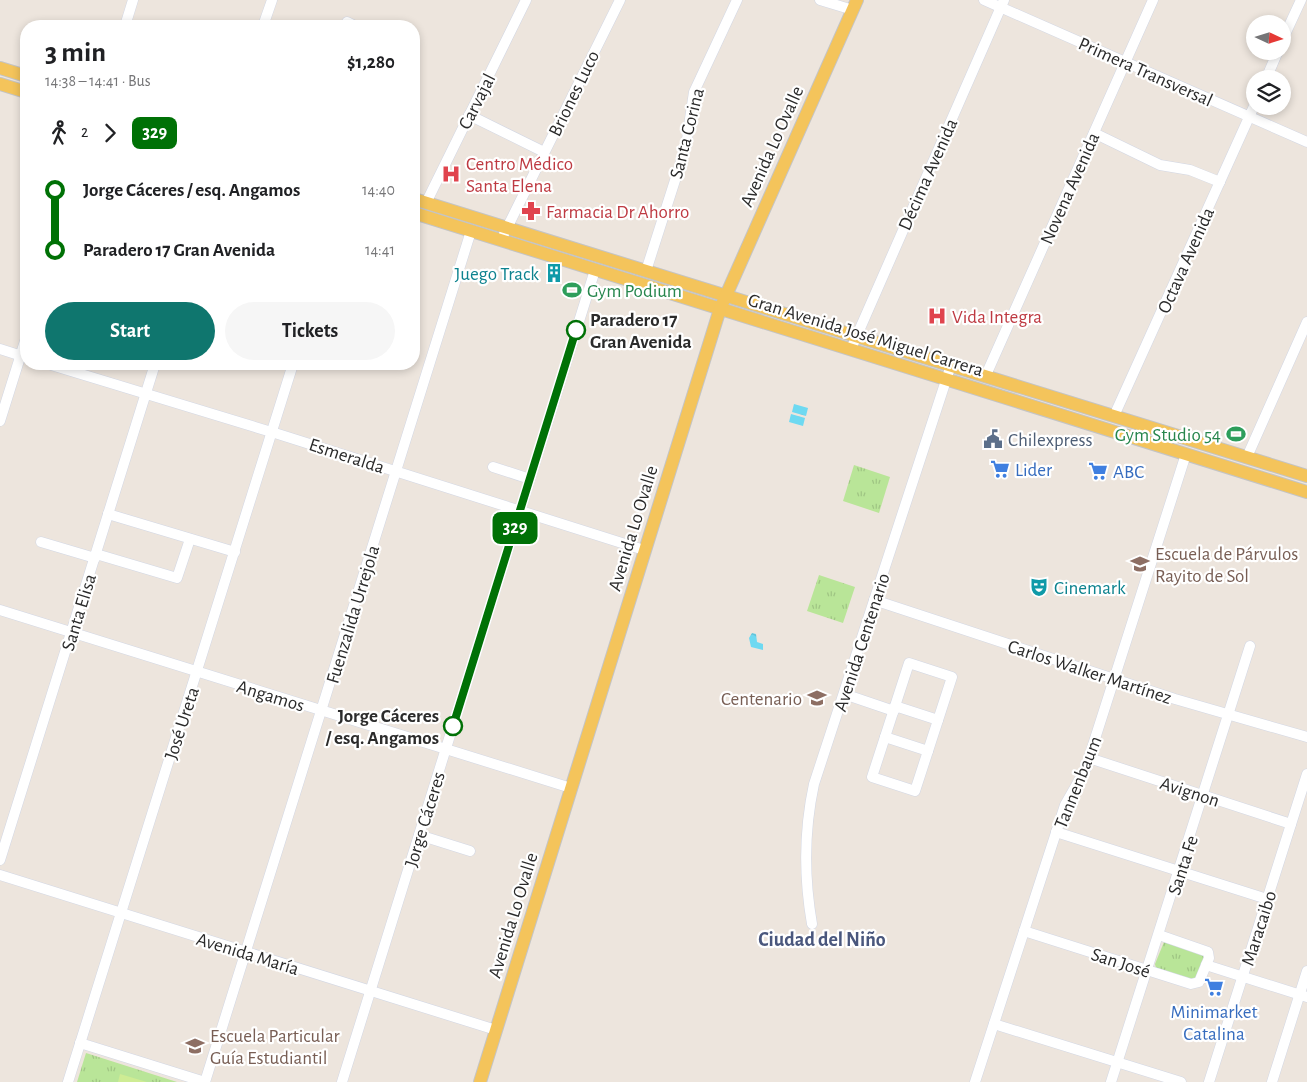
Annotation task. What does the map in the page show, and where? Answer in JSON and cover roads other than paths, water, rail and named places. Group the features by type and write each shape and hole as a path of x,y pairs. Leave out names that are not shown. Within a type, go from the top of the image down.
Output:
{"main road":[{"name":"Avenida Lo Ovalle","path":"480,1082 720,309 855,5"},
{"path":"0,68 20,74"},
{"path":"0,84 20,90"},
{"name":"Gran Avenida José Miguel Carrera","path":"420,201 951,364 1307,476"},
{"name":"Gran Avenida José Miguel Carrera","path":"420,215 1307,492"},
{"path":"595,270 604,262 612,260"},
{"path":"1230,468 1247,457"}],"street":[{"path":"127,20 133,0"},
{"path":"265,20 272,0"},
{"name":"Carvajal","path":"420,201 469,115 526,0"},
{"name":"Briones Luco","path":"504,241 506,228 620,0"},
{"name":"Santa Corina","path":"646,271 686,146 694,92 737,0"},
{"path":"820,0 855,5"},
{"name":"Primera Transversal","path":"984,0 1002,4 1125,62 1307,142"},
{"name":"Novena Avenida","path":"986,376 1153,0"},
{"path":"1291,22 1301,0"},
{"name":"Décima Avenida","path":"851,349 1002,4"},
{"path":"469,115 544,152"},
{"name":"Octava Avenida","path":"1114,416 1250,117"},
{"path":"1094,133 1160,165 1190,170 1220,182"},
{"name":"Fuenzalida Urrejola","path":"205,1082 471,231"},
{"name":"Jorge Cáceres","path":"342,1082 595,270"},
{"path":"1247,457 1307,322"},
{"path":"0,349 20,355"},
{"path":"0,421 20,364"},
{"name":"Avenida Centenario","path":"812,924 806,878 808,808 951,364"},
{"name":"Esmeralda","path":"68,370 272,432 644,550"},
{"name":"Santa Elisa","path":"0,860 154,370"},
{"name":"José Ureta","path":"68,1082 291,370"},
{"name":"Tannenbaum","path":"975,1082 1067,800 1082,777 1089,758 1186,454"},
{"path":"493,467 530,479"},
{"path":"108,514 234,552"},
{"path":"41,542 177,578 190,538"},
{"name":"Carlos Walker Martínez","path":"874,600 1114,679 1307,737"},
{"name":"Angamos","path":"0,610 571,788"},
{"name":"Santa Fe","path":"1111,1082 1204,796 1250,646"},
{"path":"909,663 952,677 938,720 915,791 872,777 909,663"},
{"path":"844,694 938,720"},
{"path":"885,737 928,751"},
{"name":"Avignon","path":"1089,758 1291,824"},
{"name":"Maracaibo","path":"1209,1082 1307,774"},
{"path":"1056,832 1267,899"},
{"path":"419,835 470,851"},
{"name":"Avenida María","path":"0,875 496,1030"},
{"name":"San José","path":"1024,931 1194,984 1200,981 1209,955 1206,950 1159,935"},
{"path":"1206,965 1303,995"},
{"path":"1272,1082 1303,995 1307,971"},
{"path":"994,1024 1181,1082"},
{"path":"80,1043 205,1082"}],"water":[{"path":"794,404 808,408 806,416 792,412"},
{"path":"791,414 805,418 803,426 789,422"},
{"path":"752,633 756,634 757,642 763,644 763,650 751,647 749,638"}],"place":[{"name":"Centro Médico Santa Elena","path":"451,174"},
{"name":"Farmacia Dr Ahorro","path":"531,211"},
{"name":"Juego Track","path":"554,273"},
{"name":"Gym Podium","path":"572,290"},
{"name":"Vida Integra","path":"937,316"},
{"name":"Paradero 17 Gran Avenida","path":"576,330"},
{"name":"Gym Studio 54","path":"1236,434"},
{"name":"Chilexpress","path":"993,439"},
{"name":"Lider","path":"1000,469"},
{"name":"ABC","path":"1098,471"},
{"name":"Escuela de Párvulos Rayito de Sol","path":"1140,564"},
{"name":"Cinemark","path":"1039,587"},
{"name":"Centenario","path":"817,698"},
{"name":"Jorge Cáceres / esq. Angamos","path":"453,726"},
{"name":"Minimarket Catalina","path":"1214,987"},
{"name":"Escuela Particular Guía Estudiantil","path":"195,1046"}],"district":[{"name":"Ciudad del Niño","path":"822,939"}]}
